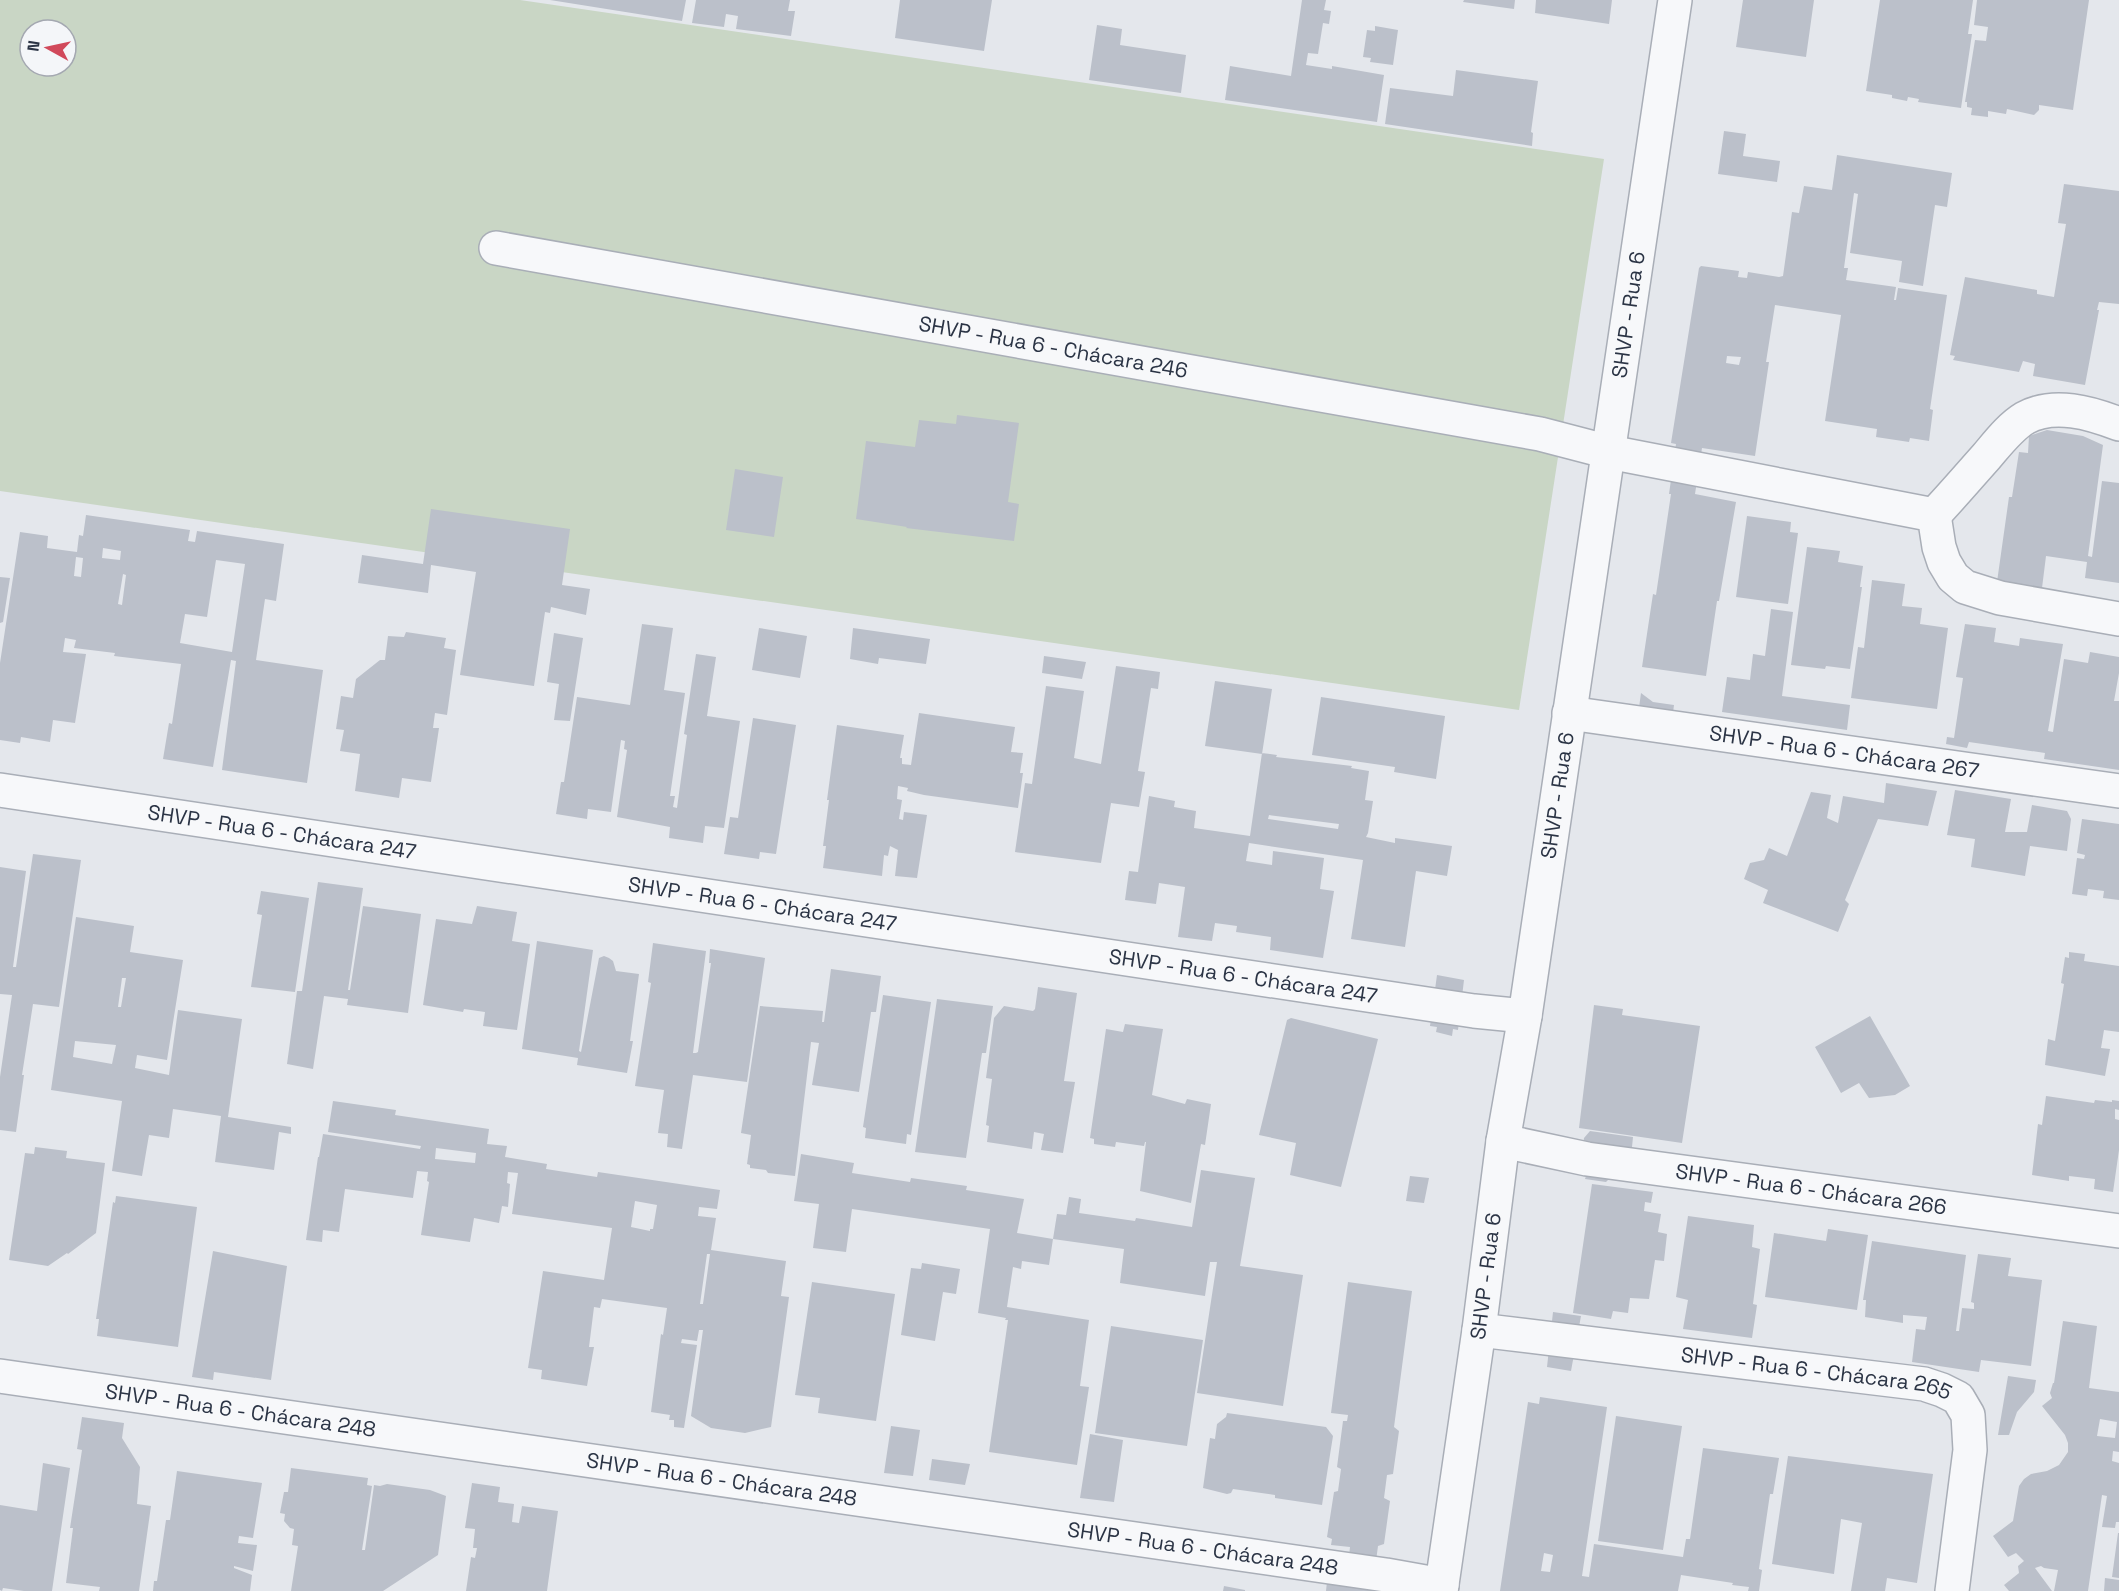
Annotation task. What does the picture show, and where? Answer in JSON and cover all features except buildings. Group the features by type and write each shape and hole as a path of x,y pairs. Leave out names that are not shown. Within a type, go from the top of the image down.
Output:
{"street":[{"name":"SHVP - Rua 6","path":"1442,1588 1503,1141 1525,1017 1675,0"},
{"name":"SHVP - Rua 6 - Chácara 246","path":"496,248 1540,434 1609,452"},
{"path":"1934,515 1998,442 2026,418 2039,413 2071,410 2096,414 2119,423"},
{"path":"1609,452 1934,515"},
{"path":"1934,515 1944,562 1953,577 1965,587 2000,598 2119,620"},
{"name":"SHVP - Rua 6 - Chácara 267","path":"1569,713 2119,791"},
{"name":"SHVP - Rua 6 - Chácara 247","path":"0,790 1525,1017"},
{"name":"SHVP - Rua 6 - Chácara 266","path":"1503,1141 1587,1159 2119,1231"},
{"name":"SHVP - Rua 6 - Chácara 265","path":"1479,1330 1924,1384 1958,1398 1968,1415 1970,1450 1952,1591"},
{"name":"SHVP - Rua 6 - Chácara 248","path":"0,1376 1386,1575 1442,1588"}],"green space":[{"path":"0,0 520,0 1604,159 1519,710 0,491"}]}
